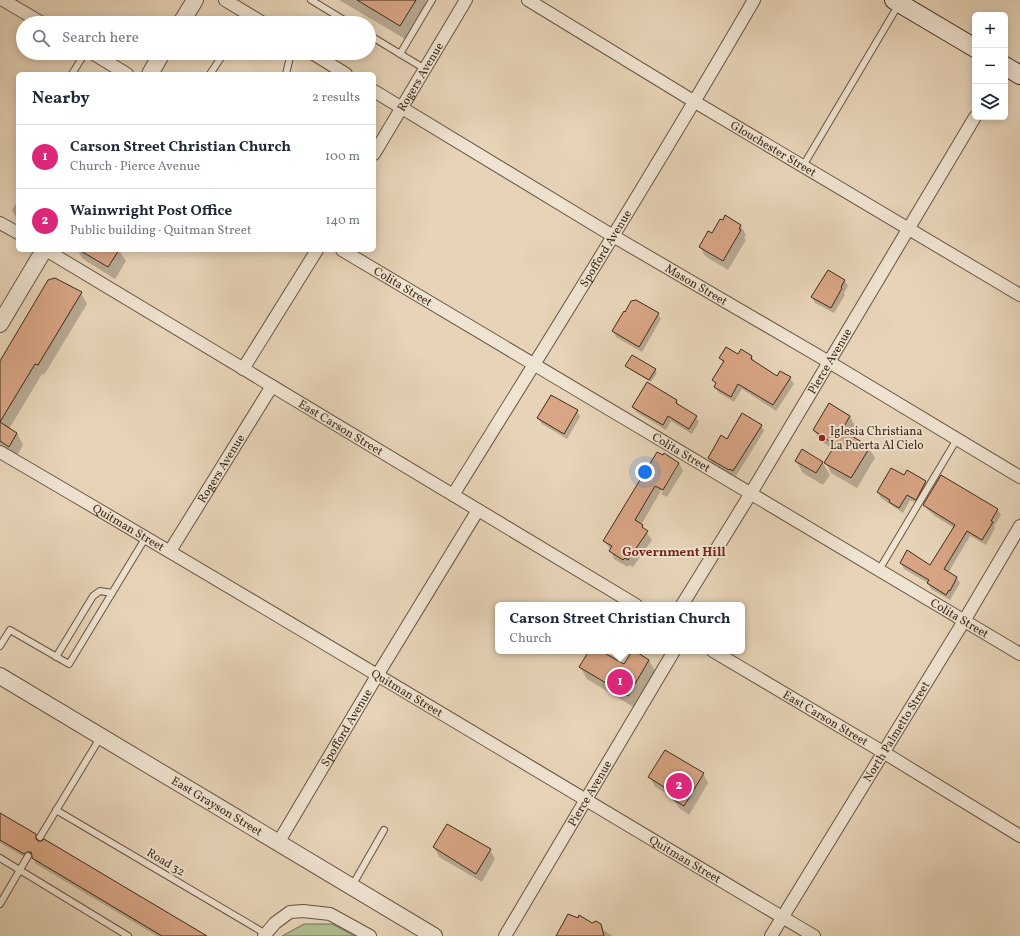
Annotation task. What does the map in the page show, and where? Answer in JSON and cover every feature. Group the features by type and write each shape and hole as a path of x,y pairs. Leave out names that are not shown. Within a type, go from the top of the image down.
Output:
{"main road":[{"path":"897,2 972,46"},
{"path":"1008,69 1020,75"}],"street":[{"path":"3,0 30,16"},
{"path":"185,16 195,0"},
{"path":"225,0 243,16"},
{"name":"Rogers Avenue","path":"376,151 466,0"},
{"name":"Glouchester Street","path":"528,0 695,102 1020,295"},
{"name":"Spofford Avenue","path":"453,495 695,102 754,0"},
{"path":"104,60 124,72"},
{"path":"151,72 158,60"},
{"path":"323,60 343,72"},
{"name":"Mason Street","path":"376,92 613,236 829,362 1020,477"},
{"name":"Pierce Avenue","path":"684,602 751,493 973,120"},
{"path":"0,223 16,232"},
{"path":"0,324 44,252"},
{"name":"East Carson Street","path":"48,252 631,602"},
{"path":"243,369 316,252"},
{"name":"Colita Street","path":"345,252 1020,654"},
{"name":"Rogers Avenue","path":"170,551 272,386"},
{"name":"Quitman Street","path":"0,452 378,674 586,801 814,936"},
{"name":"Spofford Avenue","path":"278,843 378,674 478,510"},
{"name":"North Palmetto Street","path":"771,936 964,621 1020,526"},
{"name":"Pierce Avenue","path":"505,936 672,654"},
{"name":"East Carson Street","path":"718,654 883,752 1020,836"},
{"name":"East Grayson Street","path":"0,676 434,936"},
{"path":"265,935 274,922 290,912 303,911 330,914 370,936"}],"lane":[{"path":"311,0 337,16"},
{"path":"400,54 432,0"},
{"path":"803,166 897,2"},
{"path":"376,39 425,69"},
{"path":"73,72 81,60"},
{"path":"211,72 219,60"},
{"path":"286,72 289,60"},
{"path":"879,570 957,439"},
{"path":"0,646 10,630 69,664 146,537"},
{"path":"56,657 93,596 100,591 112,593"},
{"path":"40,836 101,736"},
{"name":"Road 32","path":"56,810 265,935"},
{"path":"351,887 384,830"},
{"path":"0,904 28,856"},
{"path":"0,858 128,936"}],"green space":[{"path":"304,924 332,924 355,936 282,936"}],"building":[{"path":"357,0 416,0 400,26"},
{"path":"725,215 741,225 739,229 741,230 723,261 699,247 708,231 712,233 720,219 723,220"},
{"path":"82,252 118,252 108,267"},
{"path":"828,270 845,280 831,308 811,297"},
{"path":"55,278 82,292 38,365 35,364 0,422 0,361 48,280"},
{"path":"636,300 659,313 639,347 612,331 631,301"},
{"path":"726,347 738,354 741,349 752,356 751,359 777,376 780,371 791,377 773,405 738,384 731,397 714,387 716,383 712,380 724,361 719,358"},
{"path":"632,355 656,369 649,380 625,366"},
{"path":"647,382 677,400 676,403 697,416 689,429 668,416 663,425 632,407"},
{"path":"551,395 578,410 564,434 537,418"},
{"path":"829,403 850,416 842,430 870,447 851,478 824,463 835,445 813,430"},
{"path":"742,413 762,425 733,471 708,458 721,435 727,439"},
{"path":"0,422 17,433 9,447 0,441"},
{"path":"802,449 823,462 816,473 795,461"},
{"path":"657,452 663,455 664,453 679,463 663,490 655,486 635,520 643,525 642,527 648,531 628,560 625,558 623,560 609,551 612,546 603,541"},
{"path":"891,468 904,475 907,470 926,481 916,500 907,495 899,508 877,492"},
{"path":"941,475 998,509 991,521 993,522 982,540 967,531 944,569 957,577 950,591 949,590 946,595 927,583 929,580 900,563 907,550 930,565 955,525 923,505"},
{"path":"587,654 606,654 624,664 630,654 640,654 649,660 628,696 579,667"},
{"path":"665,750 704,773 684,806 672,799 675,794 648,777"},
{"path":"0,813 36,834 36,839 38,841 42,841 44,839 207,936 162,936 32,858 31,852 24,854 0,840"},
{"path":"447,824 491,849 476,874 433,847"},
{"path":"568,914 578,918 579,915 592,923 596,921 601,924 604,936 556,936"}],"place":[{"name":"Iglesia Christiana La Puerta Al Cielo","path":"822,438"},
{"name":"Carson Street Christian Church","path":"620,682"},
{"name":"Wainwright Post Office","path":"679,786"}],"district":[{"name":"Government Hill","path":"674,551"}]}
